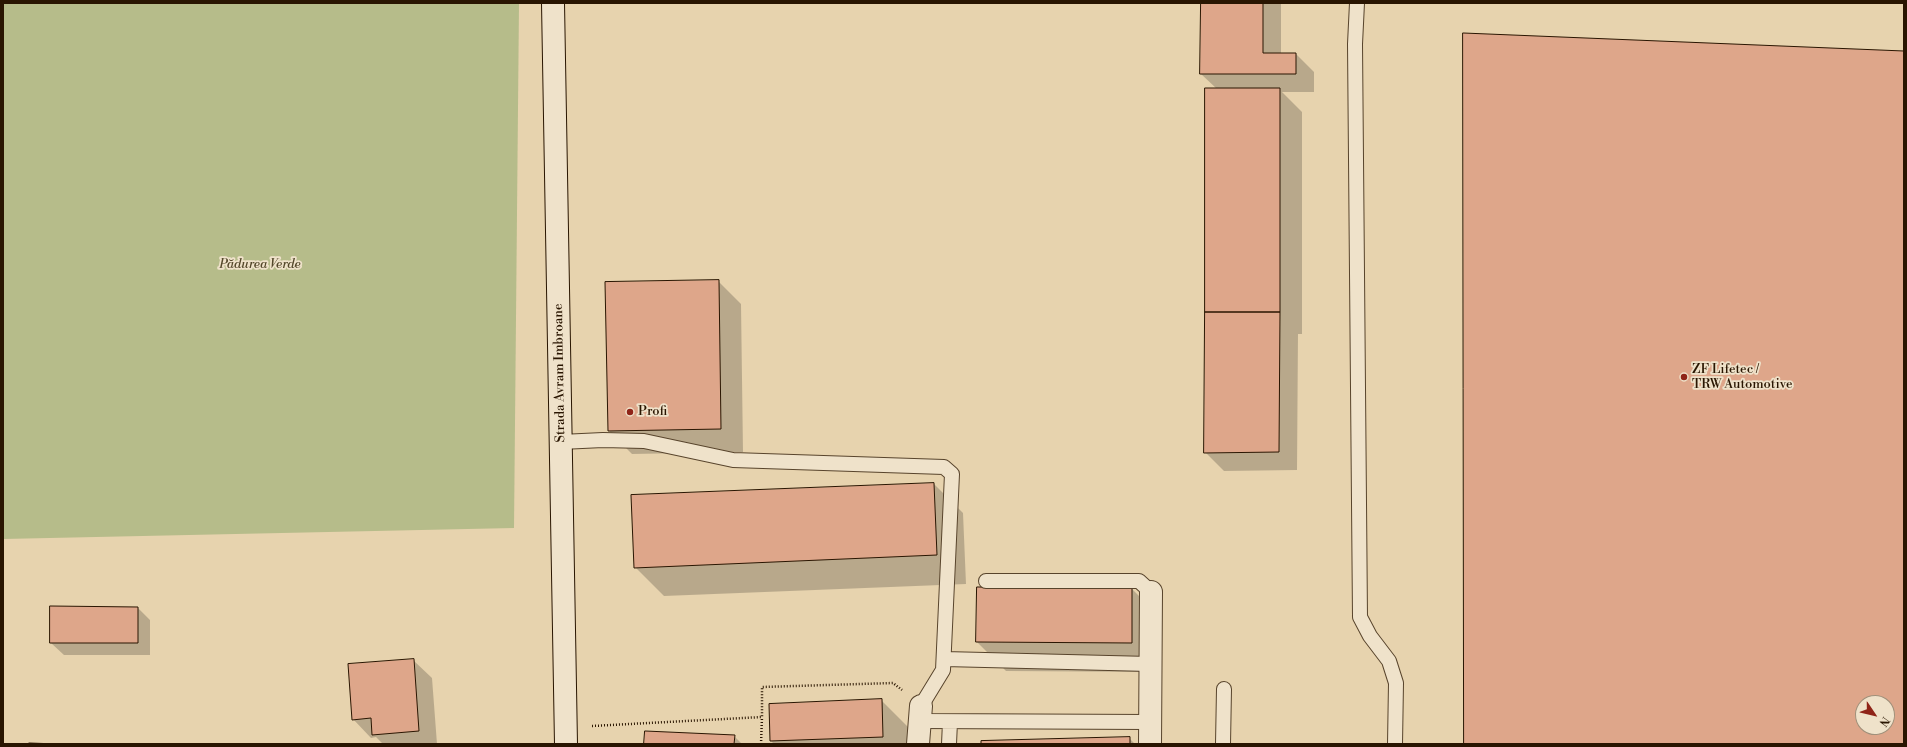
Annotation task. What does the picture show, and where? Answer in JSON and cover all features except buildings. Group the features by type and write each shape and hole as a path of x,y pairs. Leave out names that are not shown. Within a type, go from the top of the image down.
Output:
{"main road":[{"name":"Strada Avram Imbroane","path":"553,3 566,744"},
{"path":"1150,592 1150,744"},
{"path":"918,744 920,714"}],"lane":[{"path":"1357,3 1355,44 1360,617 1370,636 1389,661 1396,683 1395,744"},
{"path":"561,442 603,440 644,441 733,460 944,467 952,474 944,670 920,714 950,722 1150,722"},
{"path":"986,581 1139,581 1150,592"},
{"path":"944,659 1150,664"},
{"path":"1223,744 1224,689"},
{"path":"949,744 950,722"}],"path":[{"path":"761,744 762,687 893,683 920,714"},
{"path":"591,726 762,717"}],"green space":[{"name":"Pădurea Verde","path":"3,3 519,3 514,528 3,539"}],"place":[{"name":"ZF Lifetec / TRW Automotive","path":"1684,377"},
{"name":"Profi","path":"630,412"}]}
